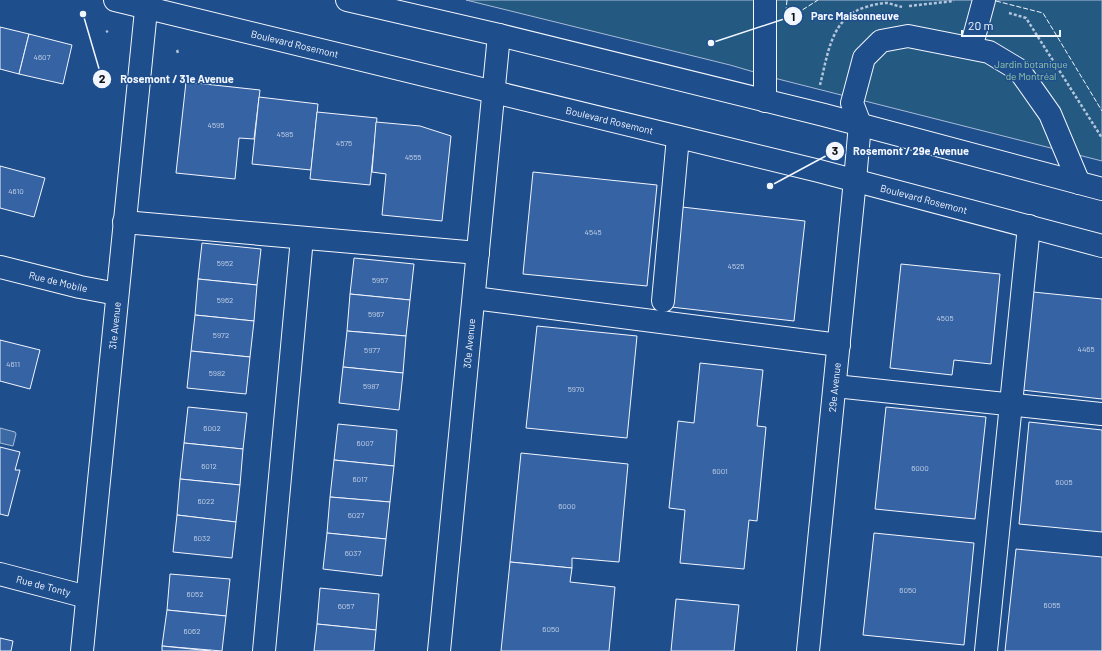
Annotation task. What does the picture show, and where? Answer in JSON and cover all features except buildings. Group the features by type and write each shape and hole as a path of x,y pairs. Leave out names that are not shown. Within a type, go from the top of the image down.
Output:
{"street":[{"name":"Boulevard Rosemont","path":"116,0 146,4 494,92 855,180 1102,246"},
{"path":"347,0 499,35 860,124 1102,189"},
{"path":"765,0 765,101"},
{"path":"971,48 984,0"},
{"name":"31e Avenue","path":"82,651 146,4"},
{"name":"30e Avenue","path":"440,651 499,35"},
{"path":"860,124 852,103 864,58 881,41 908,36 989,52 1019,70 1050,114 1079,183"},
{"name":"29e Avenue","path":"808,651 860,124"},
{"path":"663,301 678,137"},
{"path":"124,222 478,253"},
{"path":"986,651 1029,226"},
{"path":"264,651 302,238"},
{"name":"Rue de Mobile","path":"0,267 80,287 117,294"},
{"path":"474,298 839,345"},
{"path":"835,386 1102,414"},
{"name":"Rue de Tonty","path":"0,574 87,597"}],"green space":[{"name":"Jardin botanique de Montréal","path":"466,0 1102,0 1102,161 778,79 730,65"}],"shaded area":[{"path":"0,428 15,432 16,434 13,446 0,443"}],"fence":[{"path":"787,0 785,21 818,0"},
{"path":"996,1 1043,13 1102,111"}],"place":[{"name":"Rosemont / 31e Avenue","path":"83,14"},
{"name":"Parc Maisonneuve","path":"711,43"},
{"name":"Rosemont / 29e Avenue","path":"770,186"}]}
